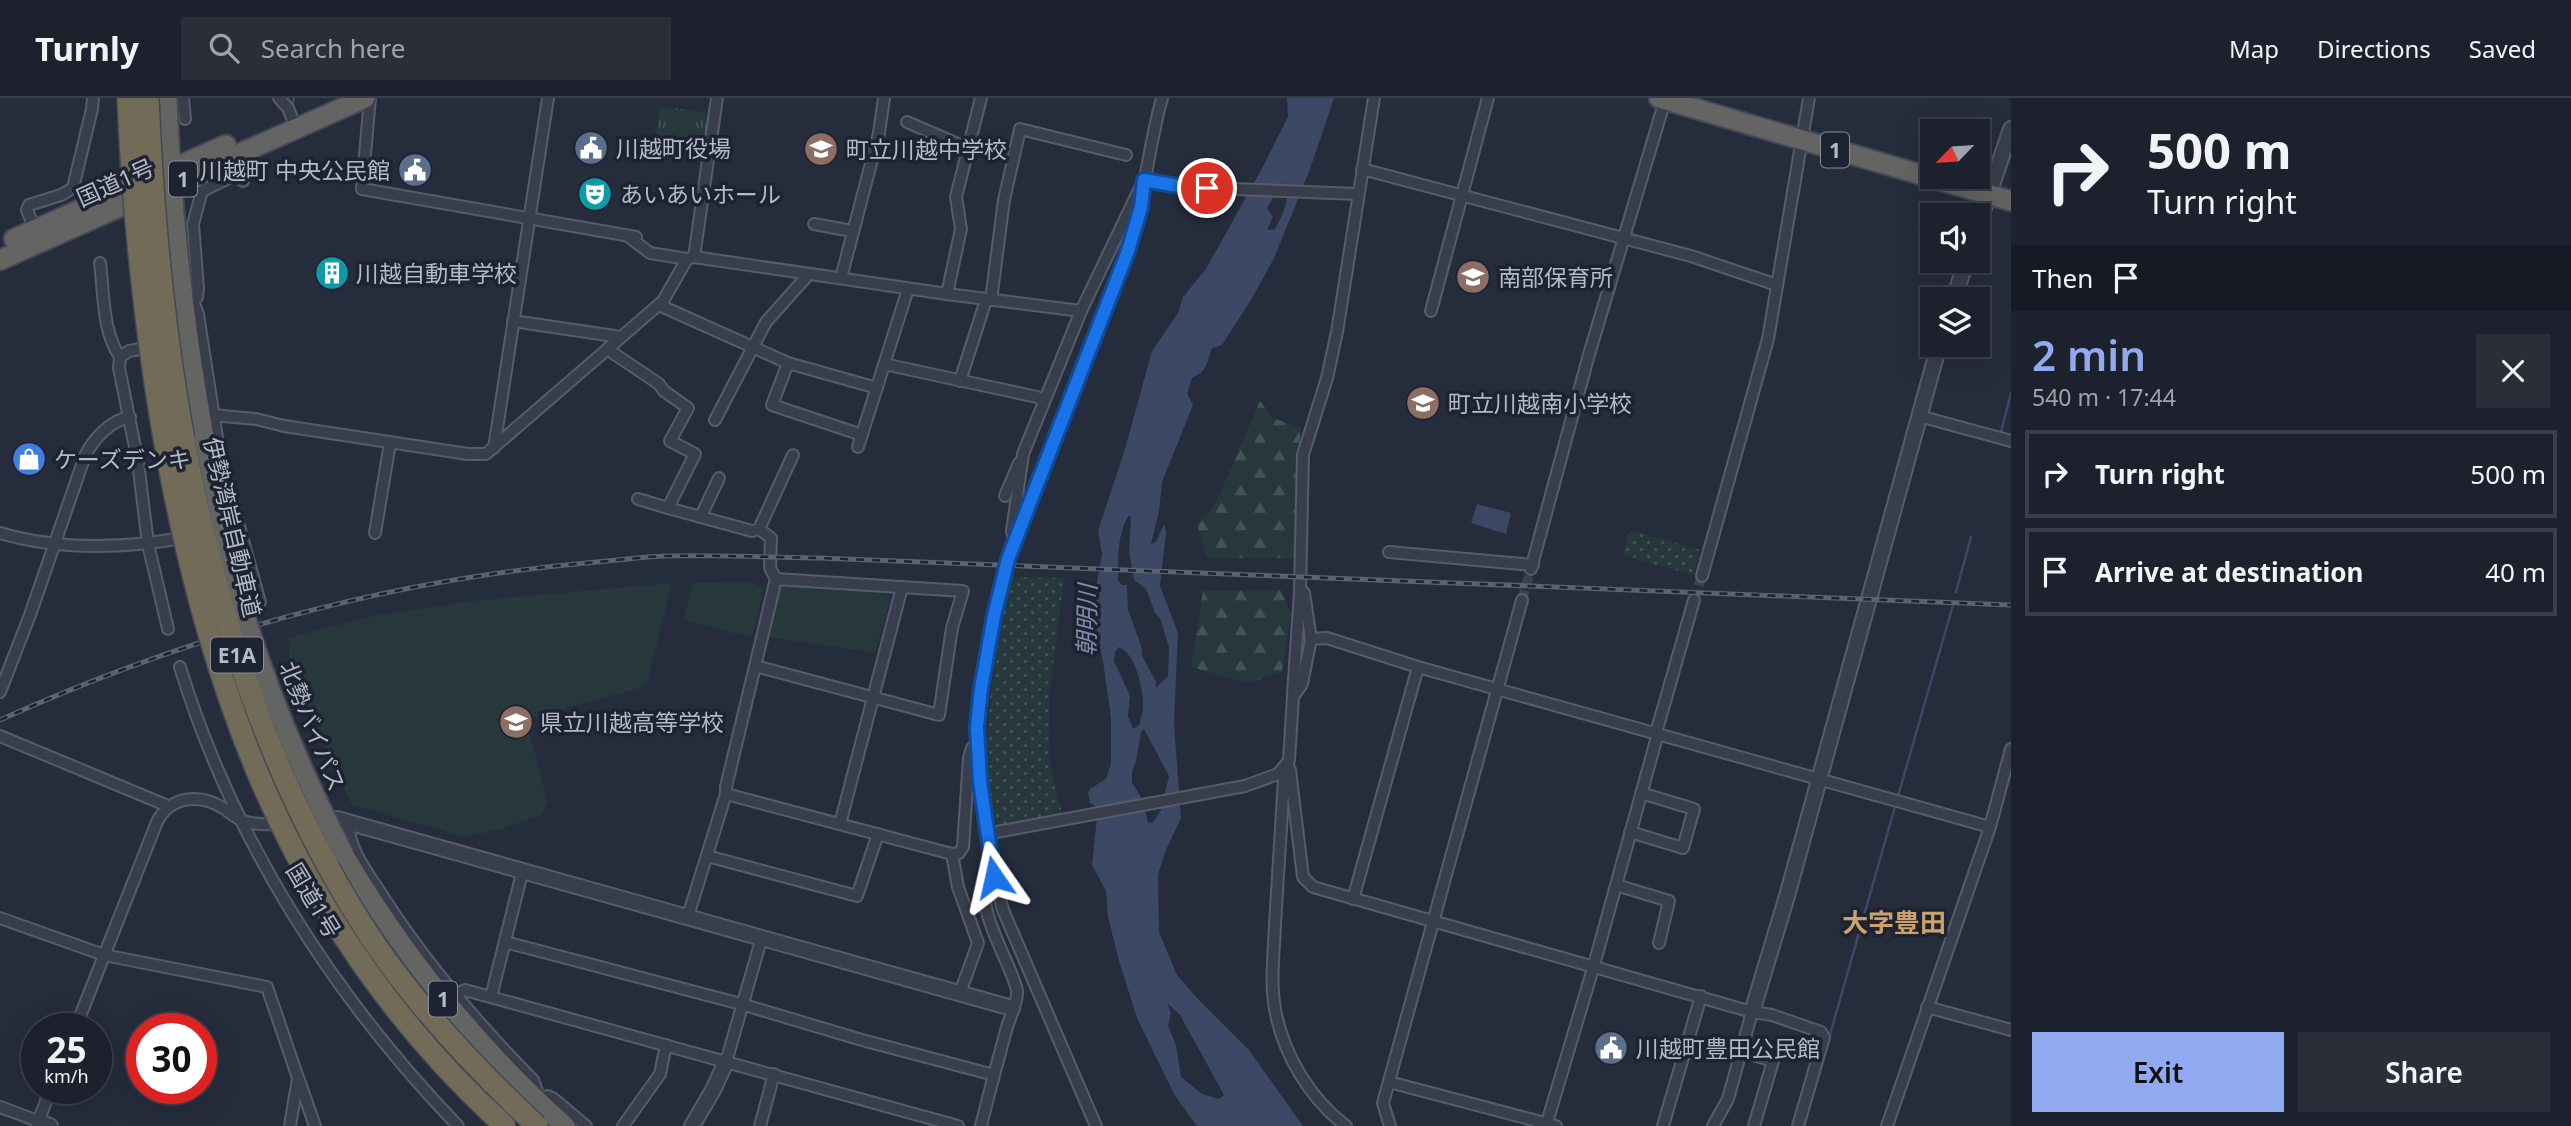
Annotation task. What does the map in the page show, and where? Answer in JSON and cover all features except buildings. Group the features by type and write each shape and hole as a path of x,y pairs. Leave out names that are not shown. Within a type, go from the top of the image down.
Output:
{"highway":[{"name":"北勢バイパス","path":"129,98 168,176"},
{"name":"E1A","path":"129,98 142,279 163,437 177,511 204,621 238,726 266,795 293,850 359,961 429,1049 505,1126"},
{"name":"伊勢湾岸自動車道","path":"148,98 163,286 186,442 224,614 262,728 313,840 377,946 453,1041 537,1126"},
{"name":"北勢バイパス","path":"167,98 168,176 188,300 188,341 204,437 232,569 263,672 299,763 344,855 396,937 431,985 498,1062 545,1099 565,1126"},
{"name":"国道1号","path":"0,260 168,176 204,154 346,98"},
{"name":"国道1号","path":"0,246 367,98"},
{"name":"1","path":"1662,99 1699,104 1800,140 2011,201"},
{"path":"168,131 175,144 185,151 204,154"}],"street":[{"path":"36,230 27,210 29,205 61,195 73,188 93,98"},
{"path":"183,98 185,119"},
{"path":"279,98 292,118"},
{"path":"367,98 362,189 632,236 650,253 1081,311"},
{"path":"494,448 548,98"},
{"path":"213,415 256,419 390,443 486,454 660,305 690,258 717,98"},
{"path":"841,278 879,133 884,98"},
{"path":"947,294 961,229 956,197 981,98"},
{"path":"1096,1126 1003,910 986,834 977,744 977,713 1002,582 1014,544 1124,262 1141,207 1144,180 1162,98"},
{"path":"1374,98 1338,332 1303,455 1300,589 1289,760 1303,877 1313,887 1353,899 1594,965 1752,1012 1772,1015 1821,1032 1824,1037 1798,1126"},
{"path":"1431,311 1488,98"},
{"path":"1702,576 1768,339 1809,98"},
{"path":"1389,552 1532,567 1662,99"},
{"path":"906,122 969,149"},
{"path":"960,381 988,300 1004,200 1020,129 1126,155"},
{"path":"1984,203 2011,129"},
{"path":"1362,169 1691,256 1777,285"},
{"path":"188,300 197,297 193,224 202,191 234,175 241,177 243,181"},
{"path":"1144,180 1184,187 1358,194"},
{"path":"1005,496 1081,311 1144,180"},
{"path":"814,225 852,231"},
{"path":"100,263 109,333 120,357 119,368 130,417 148,544 168,629"},
{"path":"715,419 766,321 808,275"},
{"path":"858,447 908,289"},
{"name":"1","path":"188,300 198,314 220,457 260,602"},
{"path":"660,305 788,363 877,388"},
{"path":"513,321 621,337"},
{"path":"120,357 129,351 188,341"},
{"path":"608,348 612,354 659,384 664,391 688,408 670,441 695,454 668,508"},
{"path":"1713,1126 1728,1099 1787,896 1936,357"},
{"path":"788,363 772,405 862,435"},
{"path":"884,364 1037,397 1044,401"},
{"path":"1919,416 2011,441"},
{"path":"0,692 88,448 103,432 123,418 130,417"},
{"path":"375,533 390,443"},
{"path":"1014,544 1012,531 1023,454"},
{"path":"638,499 752,531 759,529 793,455"},
{"path":"701,516 719,478"},
{"path":"0,533 34,543 101,548 148,544 238,524"},
{"path":"688,916 726,794 776,579 770,568 771,538 759,529"},
{"path":"755,666 939,715 952,628 963,591 776,579"},
{"path":"840,824 902,587"},
{"path":"1293,697 1301,684 1311,639 1304,593 1300,589"},
{"path":"1390,1126 1383,1103 1522,600"},
{"path":"1389,1082 1549,1125 1694,600"},
{"path":"1311,639 1327,638 1498,690 1990,827"},
{"name":"国道1号","path":"180,667 203,738 243,821 298,923 338,985 410,1077 458,1126"},
{"path":"1353,899 1418,667"},
{"path":"0,736 168,806"},
{"path":"726,794 952,854 959,853 963,847 970,758 972,748 977,744"},
{"path":"1887,1126 1990,827 2011,749"},
{"path":"986,834 1222,791 1268,779 1278,774 1289,760"},
{"path":"1289,760 1284,779 1276,908 1273,971 1275,1009 1283,1038 1312,1093 1331,1115 1346,1126"},
{"path":"1630,832 1683,848 1694,809 1641,793"},
{"path":"81,1013 157,822 168,806 177,801 200,799 223,808 243,821 254,823 343,820 1012,1008"},
{"path":"343,820 350,840 395,916 454,995 533,1080 545,1099"},
{"path":"707,856 857,895 878,834"},
{"path":"952,854 958,887 978,943 960,993"},
{"path":"491,997 523,869"},
{"path":"981,1126 1017,994 994,934 984,889 994,877"},
{"path":"1616,885 1669,901 1659,943"},
{"path":"0,918 104,955 267,987 315,1126"},
{"path":"692,1126 726,1062 762,937"},
{"path":"505,942 741,1004 994,1075"},
{"path":"454,995 466,990 958,1126"},
{"path":"1663,1126 1701,996"},
{"path":"1927,1007 2011,1030"},
{"path":"623,1126 660,1074 666,1045"},
{"path":"1741,1051 1773,1061 1754,1126"},
{"path":"760,1126 774,1074"},
{"path":"290,1126 298,1077"},
{"path":"533,1080 537,1091 545,1099 586,1126"},
{"path":"0,1107 42,1124 47,1104"}],"green space":[{"path":"660,106 708,113 702,158 654,151"},
{"path":"1260,401 1273,418 1301,428 1294,558 1207,558 1197,525 1216,503"},
{"path":"1630,530 1700,550 1693,575 1623,555"},
{"path":"1010,577 1064,578 1049,696 1050,766 1062,814 1002,827 993,820 988,790 987,729 994,668"},
{"path":"750,582 764,588 752,638 683,620 693,583"},
{"path":"672,583 647,683 643,687 526,719 548,803 539,816 501,829 465,837 352,805 291,672 288,638 373,616 471,601"},
{"path":"782,585 886,592 891,598 875,653 767,637 779,587"},
{"path":"1281,590 1291,613 1282,672 1248,683 1191,667 1203,591"}],"water":[{"path":"1287,98 1334,98 1310,169 1275,256 1222,345 1212,348 1204,370 1192,378 1187,393 1193,405 1162,482 1159,511 1151,544 1156,542 1164,524 1166,533 1160,586 1178,633 1174,724 1181,818 1165,852 1158,875 1159,932 1177,975 1249,1050 1303,1126 1197,1126 1175,1096 1137,1018 1108,917 1106,891 1092,865 1098,808 1090,803 1088,793 1106,779 1111,764 1111,718 1103,661 1094,623 1087,611 1089,596 1096,588 1102,554 1098,531 1125,449 1152,351 1178,313 1183,297 1206,269 1288,117","holes":["1286,183 1285,207 1275,229 1267,230 1273,217 1267,208 1281,185","1129,515 1129,551 1134,580 1146,589 1155,613 1160,618 1169,647 1168,676 1156,688 1156,682 1142,656 1141,645 1128,610 1127,585 1118,581 1119,547","1119,647 1130,657 1140,683 1143,710 1140,724 1133,729 1128,716 1130,696 1114,661","1144,729 1169,776 1161,810 1153,822 1148,823 1143,800 1132,783 1141,732","1167,1003 1180,1015 1224,1095 1219,1099 1202,1094 1181,1077 1176,1045 1168,1026 1171,1013"]},
{"path":"1477,504 1511,513 1506,534 1471,523"}],"waterway":[{"path":"293,103 294,98"},
{"path":"2001,432 2011,393"},
{"path":"1956,592 1971,537"},
{"path":"1898,796 1953,605"},
{"path":"1804,1126 1896,803"}],"tunnel":[{"path":"1522,600 1531,569"},
{"path":"1694,600 1702,576"}],"railway":[{"path":"0,720 141,663 286,617 435,583 586,563 655,557 819,558 2011,605"}],"place":[{"name":"川越町役場","path":"591,148"},
{"name":"町立川越中学校","path":"821,149"},
{"name":"川越町 中央公民館","path":"415,170"},
{"name":"あいあいホール","path":"595,194"},
{"name":"川越自動車学校","path":"332,273"},
{"name":"南部保育所","path":"1473,277"},
{"name":"町立川越南小学校","path":"1423,403"},
{"name":"ケーズデンキ","path":"29,459"},
{"name":"県立川越高等学校","path":"516,722"},
{"name":"川越町豊田公民館","path":"1611,1048"}],"district":[{"name":"大字豊田","path":"1894,922"}],"route":[{"path":"994,877 980,782 977,713 994,616 1008,559 1113,293 1141,207 1144,180 1207,188"}],"water label":[{"name":"朝明川","path":"1086,620"}]}
